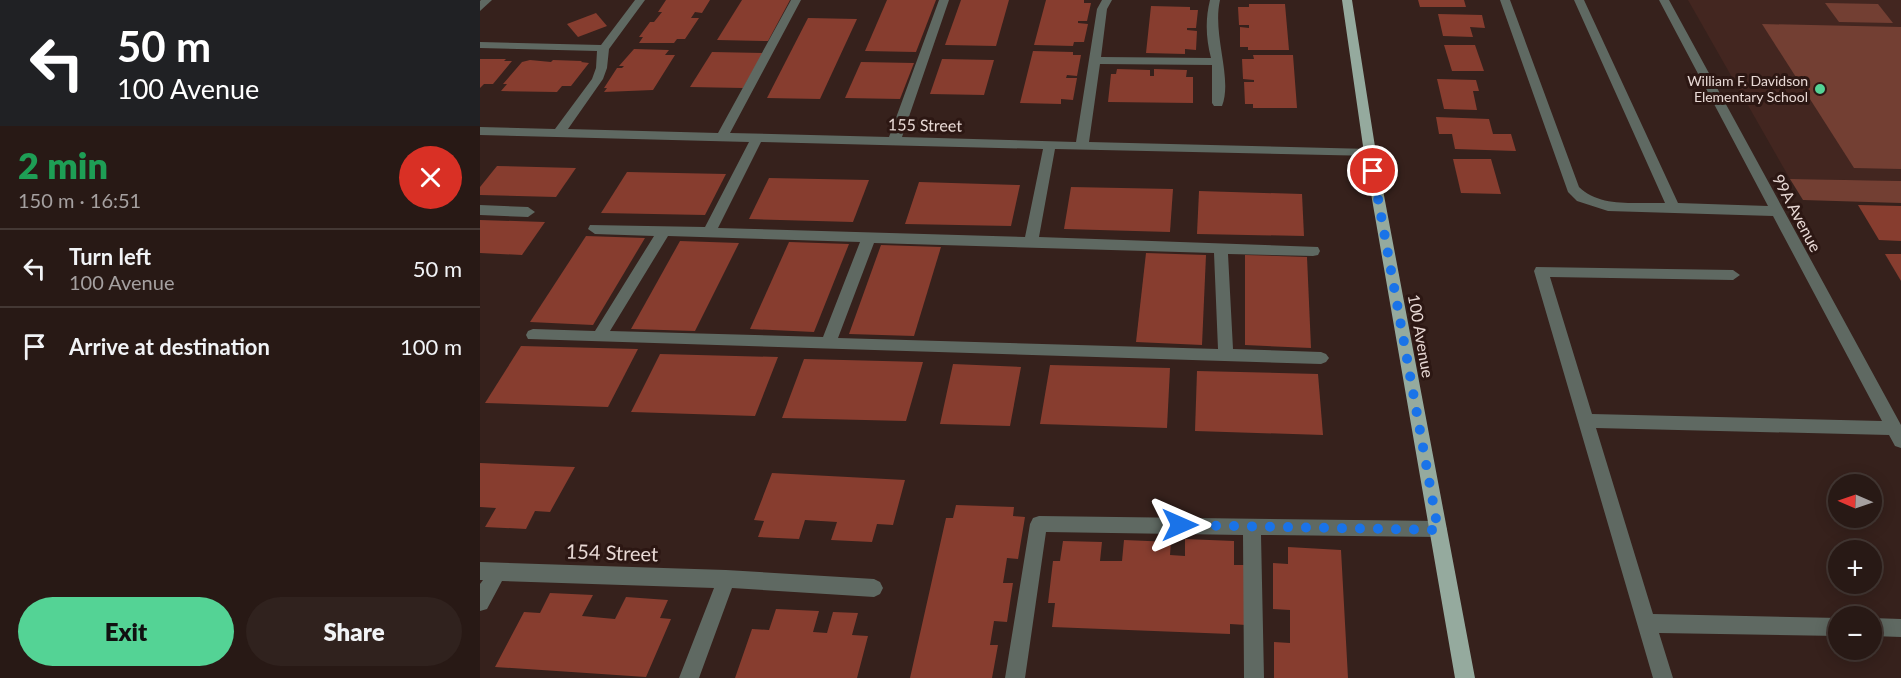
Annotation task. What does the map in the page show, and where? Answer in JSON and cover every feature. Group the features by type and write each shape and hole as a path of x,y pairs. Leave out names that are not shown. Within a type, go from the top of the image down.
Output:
{"main road":[{"name":"100 Avenue","path":"1347,0 1370,153 1466,678"}],"street":[{"path":"480,8 487,0"},
{"path":"558,133 597,79 603,65 601,53 604,48 640,0"},
{"path":"722,137 796,0"},
{"path":"894,141 944,0"},
{"path":"1082,146 1102,9 1107,0"},
{"path":"1215,0 1212,10 1212,47 1217,62 1218,103"},
{"path":"1505,0 1574,189 1582,198 1608,206 1777,211"},
{"path":"1580,0 1674,208"},
{"name":"99A Avenue","path":"1664,0 1897,434"},
{"path":"480,45 604,48"},
{"path":"1094,60 1217,62"},
{"name":"155 Street","path":"480,131 1370,153"},
{"path":"709,233 757,138"},
{"path":"1031,243 1050,145"},
{"path":"480,210 528,212"},
{"path":"595,229 1313,251"},
{"path":"599,337 664,231"},
{"path":"828,343 869,238"},
{"path":"1221,249 1226,355"},
{"path":"1663,678 1541,271 1733,275"},
{"path":"533,335 1321,358"},
{"path":"1586,421 1897,434"},
{"path":"1015,678 1039,524 1252,525 1438,530"},
{"path":"1252,525 1254,678"},
{"name":"154 Street","path":"480,602 489,571 726,579 874,588"},
{"path":"689,678 726,579"},
{"path":"1646,623 1828,627"},
{"path":"1882,627 1901,628"}],"shaded area":[{"name":"William F. Davidson Elementary School","path":"1688,0 1901,0 1901,181 1790,179"},
{"path":"1825,3 1878,4 1893,23 1839,22"},
{"path":"1762,24 1901,27 1901,169 1854,168"},
{"path":"1790,179 1901,181 1901,203 1803,200"}],"building":[{"path":"666,0 710,0 702,13 695,12 691,18 699,18 685,39 677,39 674,43 639,43 643,37 639,37 650,22 654,22 662,12 658,12"},
{"path":"742,0 790,0 768,41 717,40"},
{"path":"887,0 936,0 916,52 865,51"},
{"path":"961,0 1009,0 996,46 945,45"},
{"path":"1046,0 1084,0 1084,3 1091,3 1087,21 1078,21 1078,23 1088,24 1084,42 1074,42 1073,46 1034,45"},
{"path":"1418,0 1464,0 1466,7 1420,7"},
{"path":"1249,4 1285,4 1289,50 1248,50 1248,47 1240,47 1240,27 1249,28 1249,25 1239,25 1238,7 1249,7"},
{"path":"1151,6 1190,7 1190,10 1198,10 1196,28 1187,28 1187,30 1197,31 1196,50 1185,49 1185,54 1146,53"},
{"path":"596,13 607,26 578,37 567,24"},
{"path":"1438,14 1482,15 1485,28 1470,27 1473,37 1443,36"},
{"path":"808,18 857,19 820,99 767,98"},
{"path":"1444,45 1475,45 1484,71 1452,71"},
{"path":"634,49 669,50 665,55 675,55 653,90 604,92 607,88 604,88 617,68 624,66 619,66"},
{"path":"1033,51 1073,52 1073,55 1081,55 1077,76 1067,75 1066,78 1077,78 1073,100 1061,99 1061,104 1020,103"},
{"path":"712,52 763,53 743,88 690,87"},
{"path":"1253,55 1293,55 1297,108 1253,108 1253,104 1245,104 1244,82 1254,82 1254,80 1243,79 1242,59 1254,59"},
{"path":"480,59 512,61 493,84 484,84 480,88"},
{"path":"942,59 994,60 984,95 930,94"},
{"path":"530,60 589,63 571,86 562,86 557,92 501,91 507,84 503,84 522,62"},
{"path":"861,62 914,63 900,99 845,98"},
{"path":"1117,69 1150,70 1150,76 1154,76 1154,69 1187,70 1186,77 1193,77 1193,103 1108,102 1111,74 1116,74"},
{"path":"1437,79 1476,80 1479,91 1473,91 1477,110 1444,109"},
{"path":"1436,117 1489,119 1493,134 1511,134 1516,151 1455,149 1452,134 1439,134"},
{"path":"1453,159 1491,159 1501,194 1461,193"},
{"path":"497,166 576,168 556,197 480,195 480,187"},
{"path":"627,172 726,174 705,215 601,213"},
{"path":"769,178 869,180 853,222 749,219"},
{"path":"919,182 1020,185 1011,226 905,224"},
{"path":"1071,187 1173,189 1170,232 1064,229"},
{"path":"1199,191 1302,194 1304,236 1197,234"},
{"path":"1858,205 1901,206 1901,241 1879,240"},
{"path":"480,220 545,222 522,255 480,253"},
{"path":"586,236 645,238 593,325 530,322"},
{"path":"680,241 739,243 695,331 631,329"},
{"path":"789,242 849,244 814,332 750,329"},
{"path":"881,245 941,247 914,336 849,334"},
{"path":"1146,253 1206,255 1202,345 1136,342"},
{"path":"1885,254 1901,254 1901,281"},
{"path":"1245,255 1307,257 1311,348 1245,345"},
{"path":"521,346 638,349 608,407 485,403"},
{"path":"660,354 778,357 755,416 631,412"},
{"path":"804,359 923,362 906,421 782,418"},
{"path":"953,364 1021,367 1010,426 940,424"},
{"path":"1050,365 1170,368 1167,428 1040,424"},
{"path":"1197,371 1318,374 1323,435 1195,431"},
{"path":"480,463 575,467 550,512 535,511 526,529 485,527 496,508 480,507"},
{"path":"772,473 905,480 893,525 877,524 872,542 831,540 837,522 805,520 799,539 758,537 764,521 754,520"},
{"path":"956,505 1014,507 1013,516 1025,517 1018,559 1007,558 1003,583 1013,583 1007,622 994,621 990,645 998,645 992,678 910,678 946,518 953,518"},
{"path":"1185,539 1234,541 1234,565 1246,565 1246,625 1230,624 1230,634 1052,627 1055,603 1048,603 1053,561 1060,561 1063,541 1102,542 1100,561 1122,561 1124,540 1171,542 1170,555 1185,556"},
{"path":"1288,547 1341,550 1348,678 1274,678 1274,642 1290,643 1290,610 1273,609 1273,563 1288,564"},
{"path":"550,593 593,595 582,616 615,619 626,597 668,600 660,618 671,619 646,677 495,667 524,612 540,613"},
{"path":"776,609 819,611 813,632 827,633 833,612 858,613 852,635 868,636 857,678 735,678 752,629 769,630"}],"place":[{"name":"William F. Davidson Elementary School","path":"1820,89"}],"route":[{"path":"1180,525 1438,530 1373,171"}]}
